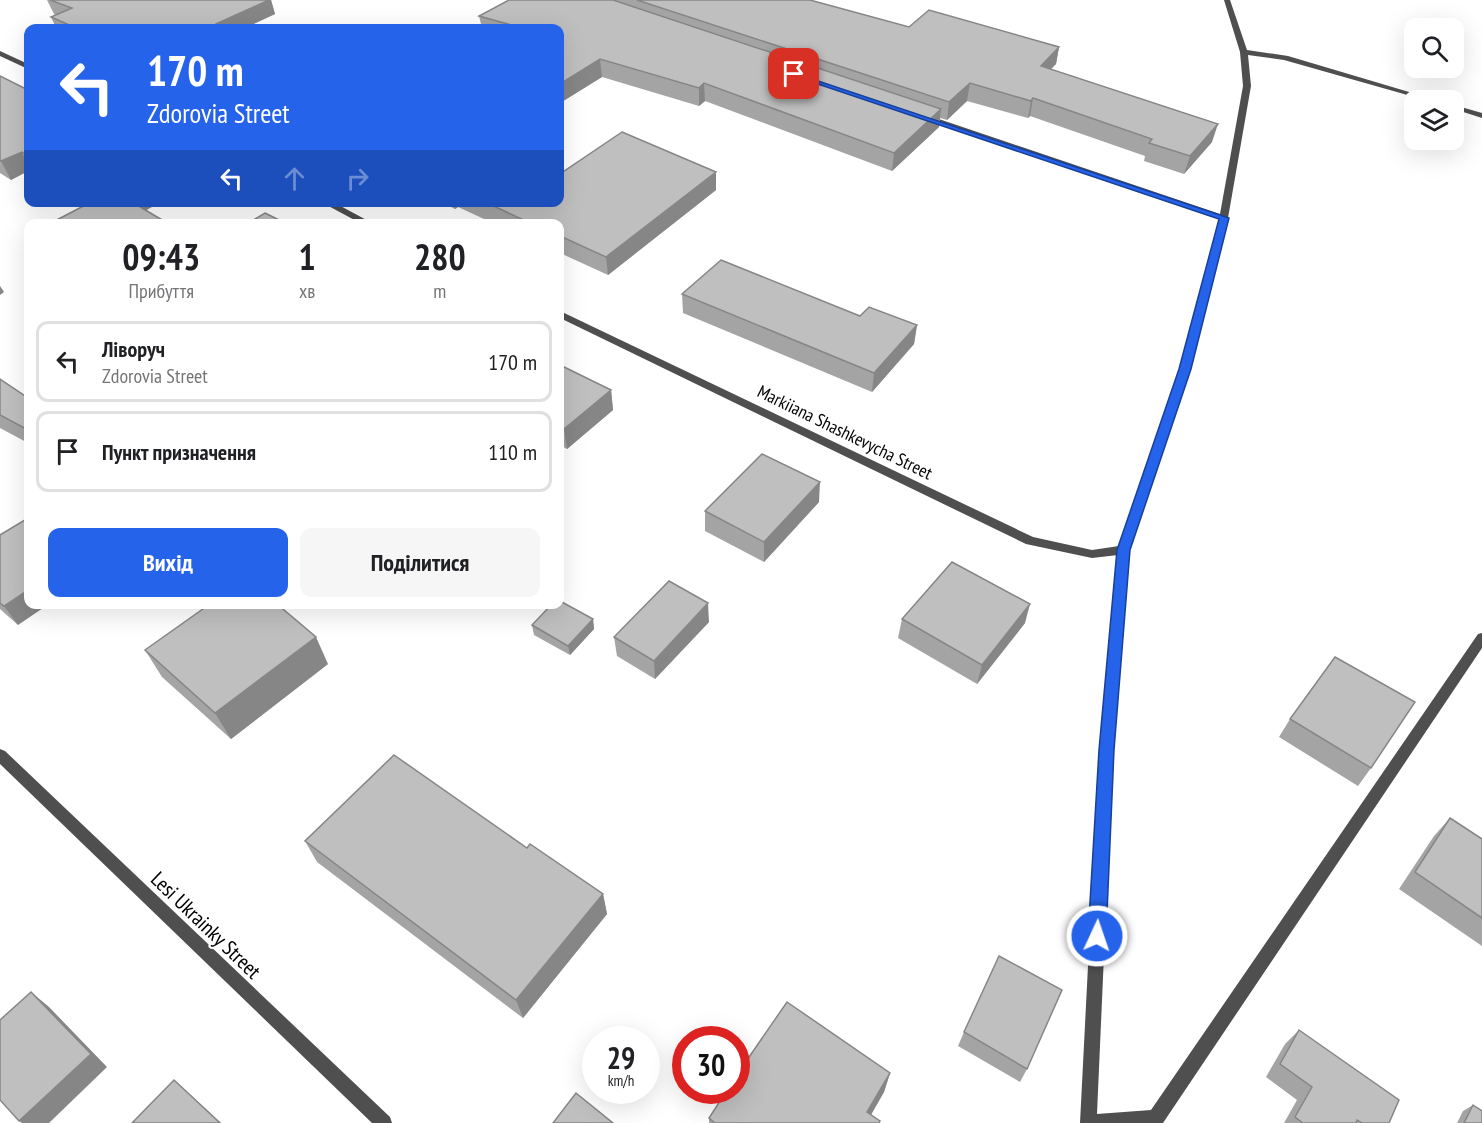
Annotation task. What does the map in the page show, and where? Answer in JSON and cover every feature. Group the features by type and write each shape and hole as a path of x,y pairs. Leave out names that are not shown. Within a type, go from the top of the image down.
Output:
{"street":[{"path":"1088,1123 1106,750 1124,550 1185,369 1224,218 1246,86 1244,52 1227,0"},
{"path":"1244,52 1285,58 1404,92"},
{"path":"0,53 24,65"},
{"path":"1464,110 1482,116"},
{"path":"918,115 1224,218"},
{"path":"335,207 360,219"},
{"name":"Markiiana Shashkevycha Street","path":"564,316 1030,541 1092,554 1124,550"},
{"path":"1095,1123 1158,1120 1482,638"},
{"name":"Lesi Ukrainky Street","path":"0,755 384,1123"}],"building":[{"path":"50,0 269,0 216,24 67,24 51,17 72,8"},
{"path":"509,0 613,0 941,109 894,153 704,83 699,88 600,59 564,82 564,24 508,24 479,16"},
{"path":"637,0 810,0 909,27 929,10 1059,47 1041,66 1218,124 1190,156 1149,143 1152,139 1033,98 1031,101 970,83 949,102"},
{"path":"0,76 24,88 24,153 22,152 0,160"},
{"path":"622,132 716,172 606,257 564,238 564,219 521,219 496,207 564,207 564,171"},
{"path":"81,207 140,207 161,219 59,219"},
{"path":"265,213 277,219 255,219"},
{"path":"721,260 860,316 869,307 917,325 874,373 682,294"},
{"path":"564,367 611,390 564,429"},
{"path":"0,379 24,395 24,428 0,415"},
{"path":"762,454 820,482 764,542 705,511"},
{"path":"24,520 24,593 4,606 0,603 0,535"},
{"path":"952,562 1030,604 982,665 902,619"},
{"path":"669,581 708,603 654,661 614,637"},
{"path":"564,603 593,619 568,646 532,625 547,609 564,609"},
{"path":"203,609 283,609 316,637 215,713 145,650"},
{"path":"1335,657 1415,702 1371,768 1290,719"},
{"path":"394,755 527,848 530,844 603,894 516,1000 305,841"},
{"path":"1450,818 1482,839 1482,918 1415,872"},
{"path":"999,956 1062,990 1027,1069 964,1032"},
{"path":"31,992 91,1054 19,1121 0,1100 0,1020"},
{"path":"787,1002 890,1073 867,1112 880,1121 879,1123 715,1123 709,1118 718,1104 750,1104 750,1056"},
{"path":"1299,1030 1399,1100 1389,1123 1362,1123 1357,1120 1356,1123 1303,1123 1295,1117 1312,1087 1280,1064"},
{"path":"174,1080 220,1123 132,1123"},
{"path":"576,1093 582,1098 582,1104 590,1104 613,1123 553,1123"},
{"path":"1473,1105 1482,1111 1482,1123 1464,1123"}],"route":[{"path":"794,74 1224,218 1185,369 1124,550 1106,750 1097,936"}]}
